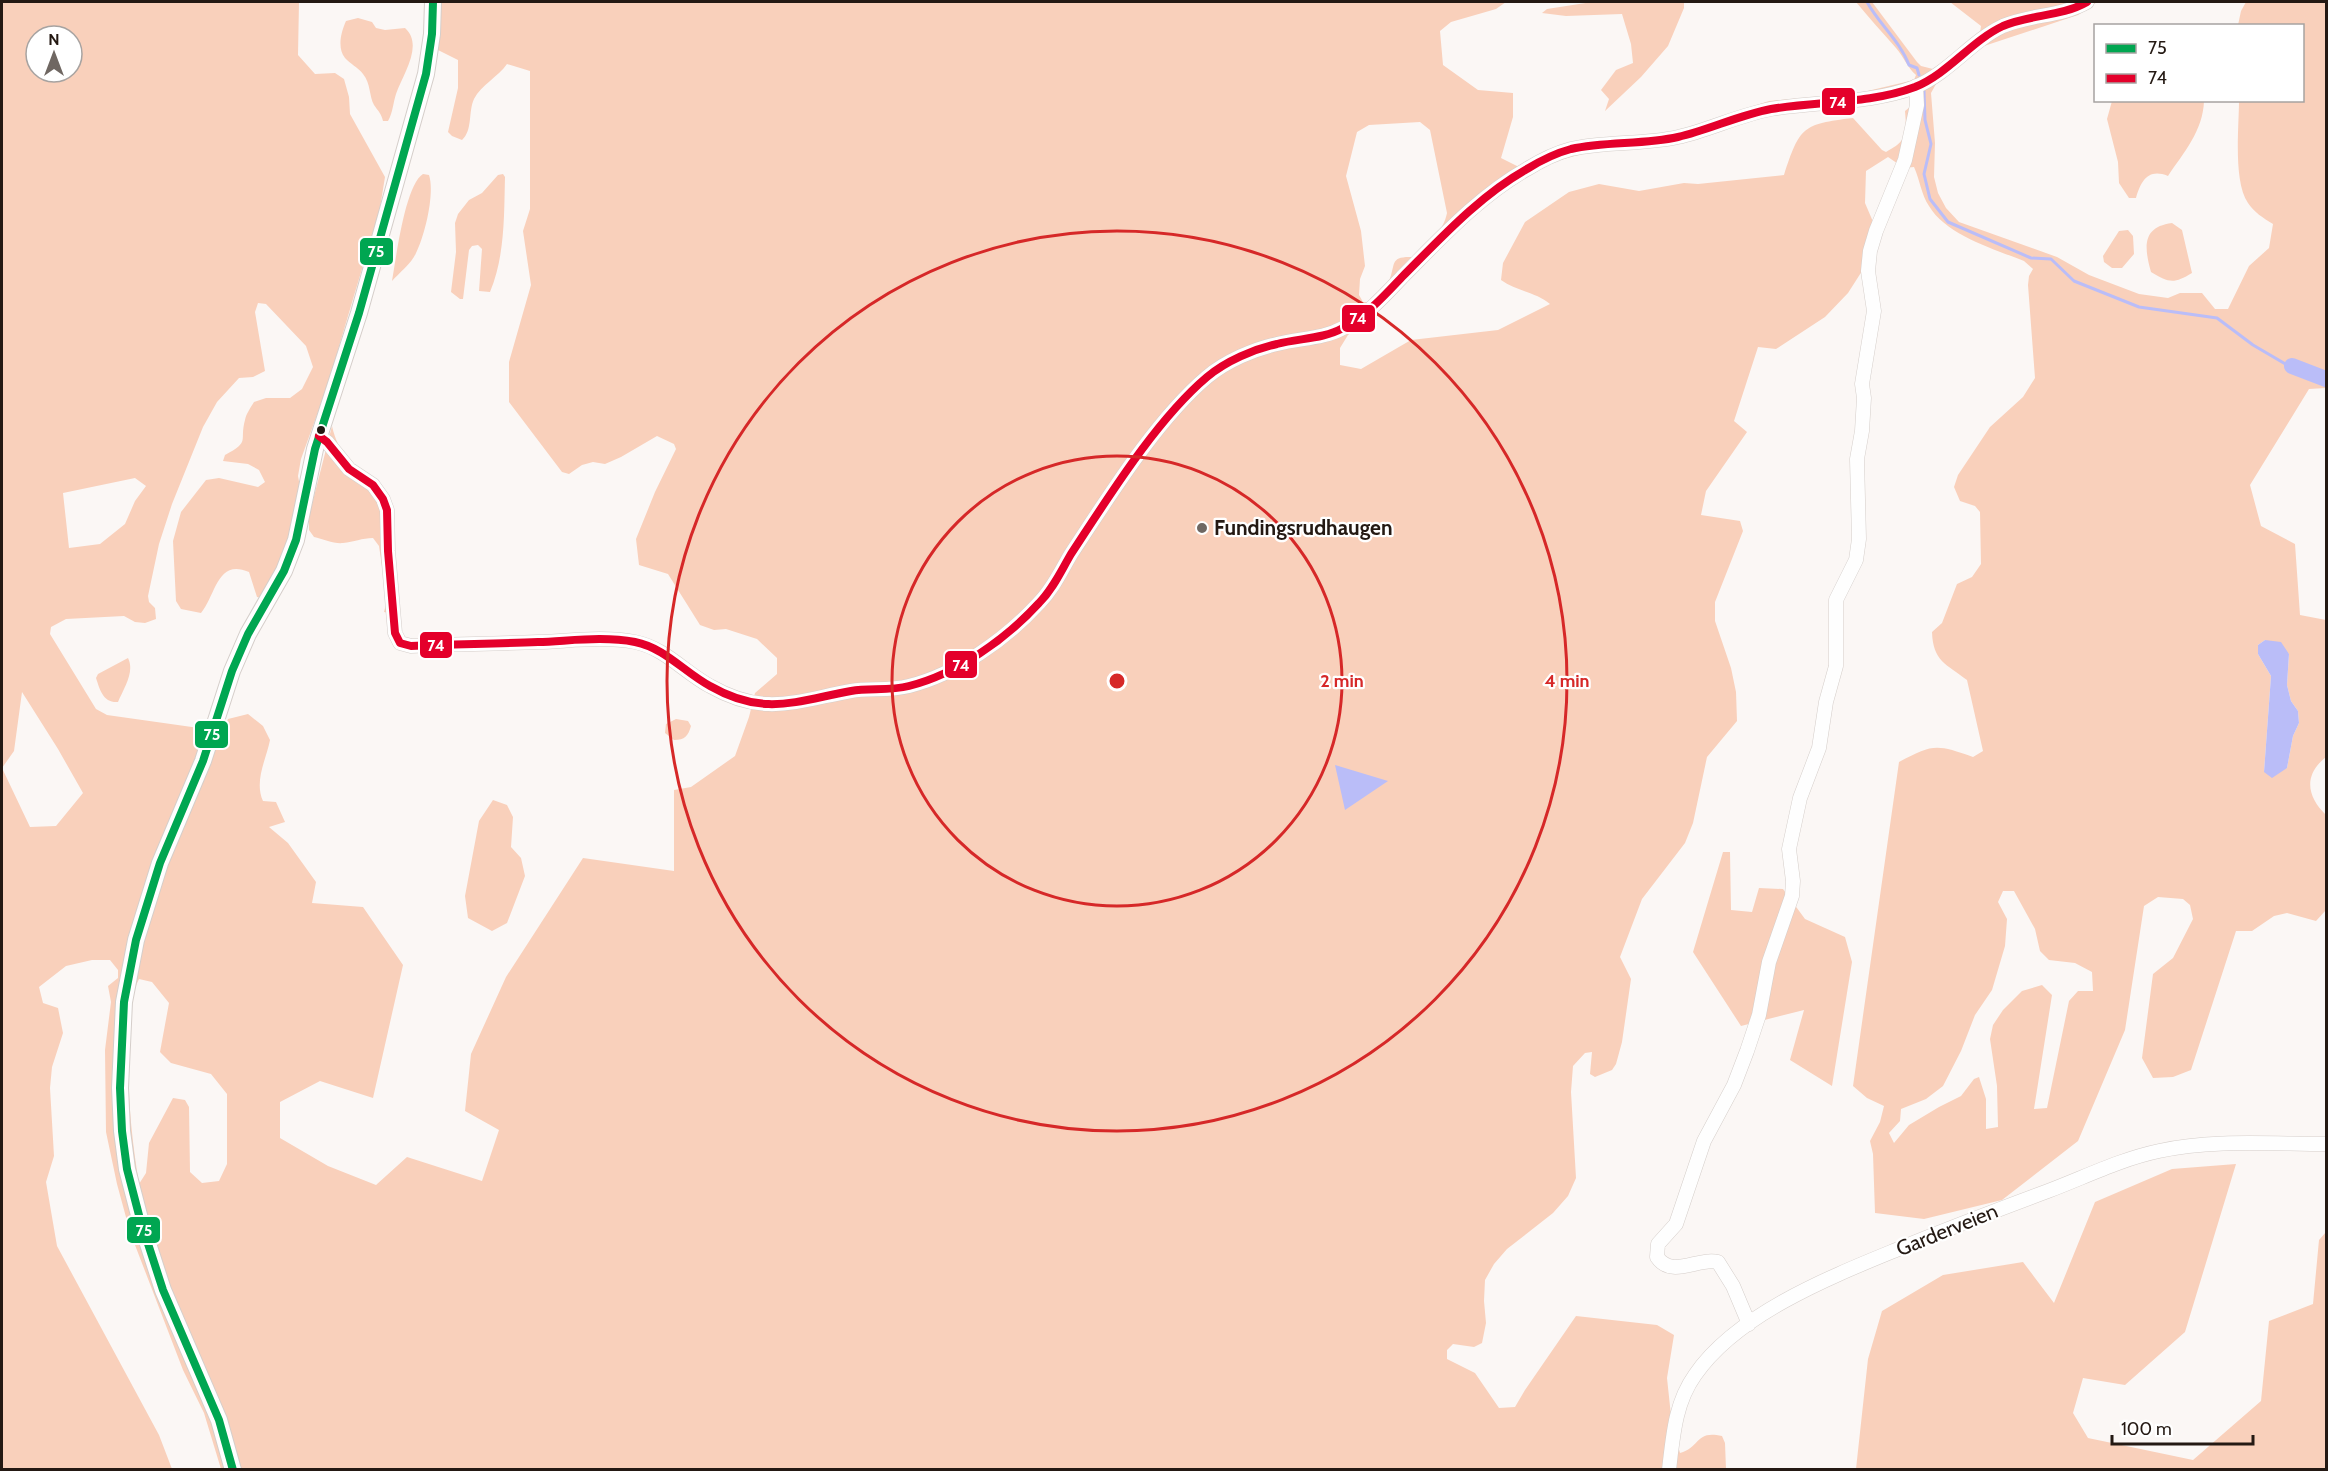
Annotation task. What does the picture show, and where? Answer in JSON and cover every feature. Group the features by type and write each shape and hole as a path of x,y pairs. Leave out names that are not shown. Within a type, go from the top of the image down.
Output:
{"main road":[{"path":"233,1470 219,1420 163,1290 127,1169 120,1088 124,1002 136,940 160,863 206,753 232,671 248,633 291,554 301,522 319,436 359,313 426,74 432,34 433,2"}],"street":[{"path":"319,436 327,442 349,469 373,485 383,499 387,510 394,633 400,643 411,646 596,639 631,641 656,649 718,690 744,701 764,705 799,703 856,690 883,690 911,686 959,668 1005,634 1040,603 1138,455 1164,423 1210,374 1254,351 1277,344 1326,335 1350,325 1377,302 1474,207 1522,171 1574,148 1663,140 1768,110 1880,95 1916,86 1946,68 1979,40 1998,29 2027,19 2062,13 2087,2"},
{"path":"1749,1324 1733,1286 1718,1262 1701,1261 1684,1266 1669,1266 1663,1264 1657,1257 1658,1244 1676,1224 1704,1141 1734,1085 1758,1015 1769,962 1792,896 1793,881 1789,849 1800,798 1819,748 1836,666 1836,600 1856,560 1859,539 1857,459 1862,431 1864,398 1862,384 1874,311 1868,271 1870,251 1905,160 1917,105 1916,86"},
{"name":"Garderveien","path":"1669,1470 1677,1413 1686,1389 1707,1359 1749,1324 1792,1296 1851,1268 2124,1161 2179,1148 2326,1144"}],"shaded area":[{"path":"2,2 299,2 298,55 315,74 335,73 344,79 349,97 350,114 385,177 380,208 327,387 301,459 298,476 301,492 289,544 261,598 257,597 249,572 238,569 230,570 219,580 201,613 181,609 176,601 173,541 181,512 206,480 219,478 258,487 265,482 259,470 248,464 223,461 225,455 241,444 243,427 254,402 266,398 290,398 302,389 313,367 306,346 266,304 258,303 255,312 265,371 253,377 239,378 217,402 203,427 172,504 159,544 148,596 149,602 155,608 156,619 145,623 135,622 124,616 66,619 51,627 50,634 96,709 107,715 206,729 221,734 228,719 248,714 263,726 270,740 260,778 261,793 263,801 276,802 285,822 269,827 288,843 316,882 312,903 363,907 403,965 373,1098 320,1081 280,1102 280,1138 328,1166 376,1185 407,1157 482,1181 499,1130 465,1111 471,1054 506,977 583,858 674,871 674,790 691,787 735,756 755,693 777,674 777,658 757,639 726,629 714,630 700,625 668,574 639,565 636,539 676,449 674,444 657,436 605,464 593,462 582,465 569,474 562,472 509,402 509,362 531,285 523,231 530,209 530,71 507,64 474,99 468,131 462,140 452,136 448,132 458,88 458,60 436,49 440,2 1506,2 1496,9 1451,22 1440,31 1443,65 1478,90 1513,93 1513,117 1501,158 1519,167 1665,135 1769,101 1859,93 1914,80 1916,75 1899,51 1856,2 1872,2 1917,62 1921,66 1933,69 1980,33 1981,26 1950,2 2097,2 2078,15 1984,46 1967,56 1936,84 1931,93 1935,143 1934,177 1938,193 1946,208 1959,222 2057,257 2089,275 2139,294 2168,298 2180,293 2202,293 2215,309 2228,309 2249,266 2269,248 2273,224 2253,209 2243,193 2238,154 2239,102 2304,102 2304,24 2238,24 2241,11 2246,2 2326,2 2326,388 2309,389 2250,485 2261,526 2295,544 2300,615 2326,620 2326,757 2314,771 2310,786 2315,801 2326,815 2326,910 2316,921 2287,913 2274,916 2252,931 2236,931 2191,1070 2173,1077 2153,1078 2142,1058 2153,974 2173,958 2193,919 2190,905 2183,899 2158,897 2144,906 2125,1030 2078,1141 2002,1200 1924,1219 1875,1213 1873,1154 1870,1141 1880,1122 1884,1106 1867,1098 1853,1086 1899,762 1935,748 1973,757 1983,751 1967,680 1938,656 1932,632 1942,623 1957,584 1972,577 1981,564 1980,512 1975,506 1960,501 1954,487 1958,475 1990,427 2023,397 2035,378 2028,285 2033,269 2024,261 1972,240 1947,225 1926,201 1914,167 1904,168 1888,157 1866,171 1865,203 1874,224 1864,268 1848,293 1825,317 1776,349 1758,347 1734,421 1747,432 1706,491 1701,515 1740,521 1743,531 1715,602 1715,621 1731,668 1736,692 1737,721 1707,757 1693,823 1685,843 1642,899 1620,957 1631,979 1622,1042 1616,1064 1612,1070 1595,1077 1590,1074 1592,1052 1585,1053 1573,1066 1571,1092 1576,1178 1568,1196 1553,1213 1507,1249 1494,1264 1485,1280 1486,1323 1482,1343 1474,1347 1453,1344 1447,1350 1447,1359 1475,1373 1499,1408 1515,1407 1576,1316 1657,1325 1674,1335 1667,1378 1672,1425 1680,1453 1692,1447 1702,1437 1722,1436 1725,1443 1726,1469 221,1469 204,1413 183,1370 130,1232 117,1184 106,1132 105,1050 111,1002 108,986 118,978 118,970 110,960 92,960 66,966 39,987 43,1003 58,1008 63,1033 52,1067 50,1088 54,1156 46,1182 57,1246 159,1435 172,1469 2,1470 2,768","holes":["1910,97 1910,107 1905,111 1904,136 1898,144 1886,152 1853,118 1823,123 1805,131 1794,147 1784,175 1698,184 1684,183 1639,191 1599,184 1569,192 1525,222 1503,263 1501,280 1550,304 1498,330 1411,340 1361,369 1340,365 1340,348 1348,335 1365,322 1447,240 1493,197 1526,175 1553,162 1582,154 1785,113","1420,122 1430,130 1447,213 1445,220 1438,232 1413,257 1397,260 1388,284 1368,302 1363,302 1359,295 1360,279 1365,266 1361,231 1346,176 1357,132 1369,125","135,478 146,486 135,501 125,524 100,544 69,548 63,493","2265,640 2289,654 2287,685 2291,701 2298,711 2299,723 2293,736 2287,768 2264,772 2271,676 2258,654 2258,645","22,692 83,793 56,826 30,827 2,768 14,751","2003,891 2014,891 2035,929 2040,951 2049,960 2075,963 2092,972 2093,991 2078,991 2069,1001 2047,1108 2034,1109 2052,995 2042,985 2022,991 2003,1010 1993,1025 1990,1039 1997,1086 1998,1127 1986,1129 1986,1099 1979,1077 1974,1079 1961,1096 1909,1125 1894,1143 1889,1133 1900,1121 1901,1109 1926,1099 1943,1086 1961,1051 1975,1015 1992,990 2005,946 2007,919 1998,902","139,979 152,982 169,1003 160,1052 171,1063 211,1074 227,1094 227,1164 219,1181 202,1183 190,1172 189,1107 185,1100 173,1098 149,1143 146,1173 139,1184 129,1096 130,1017 131,1002"]},
{"path":"1592,2 1684,2 1684,8 1668,46 1641,77 1605,111 1609,99 1601,90 1616,70 1633,63 1631,44 1622,14 1566,16 1542,13 1547,9"},
{"path":"358,18 372,22 376,28 385,30 405,28 413,43 410,60 388,121 383,121 374,105 366,78 345,58 341,50 341,35 346,21"},
{"path":"2112,102 2204,102 2196,132 2168,176 2150,175 2143,181 2136,198 2129,198 2119,183 2118,162 2107,119"},
{"path":"423,174 429,175 431,192 423,236 414,257 392,281 406,207 411,192"},
{"path":"503,174 505,177 503,236 495,278 490,292 479,291 482,249 478,245 472,246 469,250 463,299 460,299 451,292 456,252 455,223 458,214 469,200 482,193 498,175"},
{"path":"2172,223 2182,230 2192,273 2172,281 2151,272 2147,247 2150,234 2155,229"},
{"path":"2128,230 2133,236 2134,254 2122,268 2112,268 2104,262 2103,256 2119,231"},
{"path":"332,426 338,444 348,459 376,483 399,615 384,612 387,600 379,546 373,538 336,543 314,537 309,530 309,516"},
{"path":"128,658 130,669 126,686 118,702 113,702 103,695 96,678 98,674"},
{"path":"676,719 688,721 691,726 686,737 674,740 665,733 666,724"},
{"path":"493,800 507,805 513,817 511,847 521,858 525,876 507,923 492,931 468,918 465,896 479,821"},
{"path":"1723,852 1730,852 1731,910 1752,912 1759,888 1783,889 1805,919 1845,937 1852,962 1832,1086 1790,1060 1804,1010 1741,1026 1693,952"},
{"path":"2236,1164 2185,1332 2125,1385 2083,1378 2073,1413 2088,1438 2193,1460 2261,1401 2269,1321 2313,1304 2319,1240 2326,1232 2326,1469 1856,1469 1868,1359 1882,1311 1943,1275 2023,1262 2054,1303 2095,1202 2172,1169"}],"water":[{"path":"2265,640 2281,642 2289,654 2287,685 2291,701 2298,711 2299,723 2293,736 2287,768 2272,778 2264,772 2271,676 2258,654 2258,645"},
{"path":"1335,765 1388,781 1345,810"}],"waterway":[{"path":"1867,2 1900,48 1909,65 1917,68 1919,75"},
{"path":"1924,91 1925,120 1931,144 1924,174 1930,199 1948,222 2031,258 2051,259 2074,281 2139,307 2217,318 2253,345 2289,366"},
{"path":"2292,366 2326,379"}],"transit line":[{"name":"75","path":"233,1470 219,1420 163,1290 127,1169 120,1088 124,1002 136,940 160,863 203,761 232,671 248,634 284,571 296,540 315,449 359,313 426,74 432,34 433,2"},
{"name":"74","path":"319,436 327,442 349,469 373,485 383,499 387,510 395,633 400,643 411,646 599,639 635,642 656,649 710,686 729,696 764,704 796,702 851,691 909,686 945,673 980,654 1012,629 1044,598 1071,554 1151,437 1169,415 1207,377 1250,352 1335,332 1359,318 1476,205 1532,166 1571,149 1665,139 1690,134 1771,109 1862,99 1915,87 1939,74 1991,32 2003,26 2067,10 2087,2"}],"place":[{"name":"Fundingsrudhaugen","path":"1202,528"}]}
